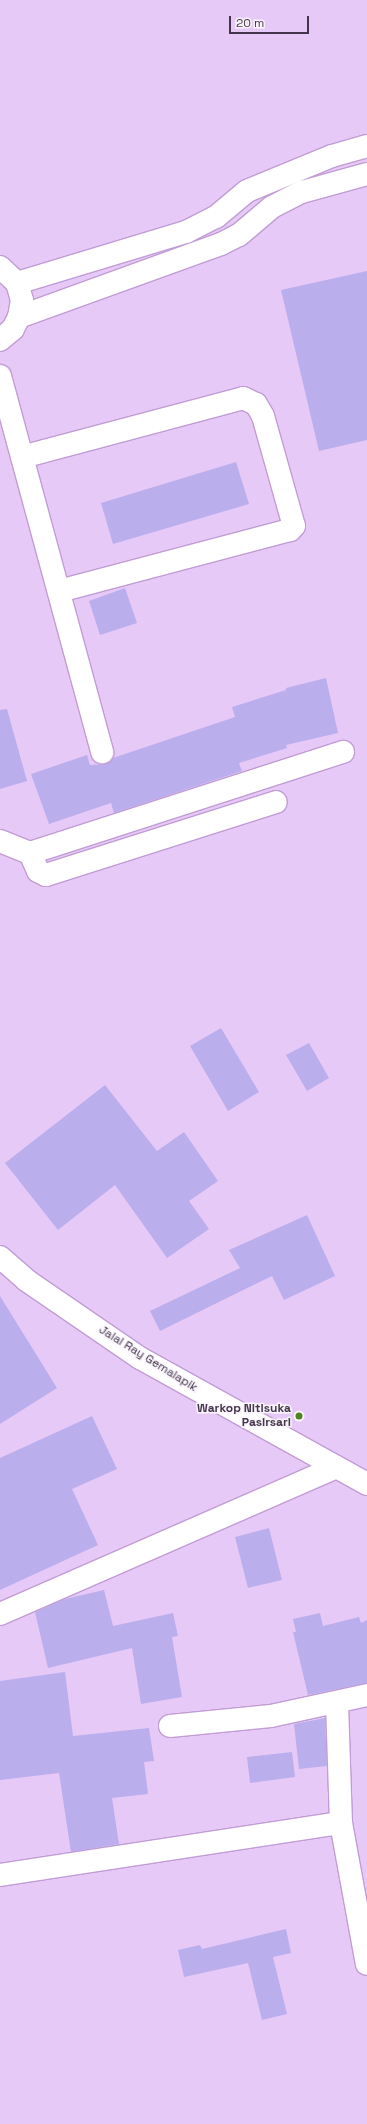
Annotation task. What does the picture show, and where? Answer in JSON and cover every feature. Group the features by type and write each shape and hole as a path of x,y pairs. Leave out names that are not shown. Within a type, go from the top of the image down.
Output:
{"street":[{"path":"17,283 186,232 205,224 247,191 332,156 367,146"},
{"path":"19,317 239,235 272,207 302,192 367,174"},
{"path":"224,210 239,235"},
{"path":"0,267 17,283 22,300 19,317 13,329 0,340"},
{"path":"0,376 102,752"},
{"path":"22,457 243,398 256,404 263,416 294,526 290,530 59,591"},
{"path":"0,841 30,853 344,752"},
{"path":"30,853 38,871 46,875 276,802"},
{"name":"Jalal Ray Gemalapik","path":"0,1257 26,1280 140,1358 367,1484"},
{"path":"0,1614 336,1467"},
{"path":"170,1726 264,1717 367,1696"},
{"path":"337,1703 341,1823 367,1964"},
{"path":"0,1875 341,1823"}],"building":[{"path":"367,271 367,440 319,451 281,290"},
{"path":"236,462 249,504 113,544 101,503"},
{"path":"125,588 137,623 100,635 89,601"},
{"path":"326,678 338,733 286,745 287,748 239,763 242,771 114,813 111,803 49,824 31,774 87,755 90,765 106,764 113,758 235,717 232,707 286,690 286,688"},
{"path":"7,709 27,781 0,789 0,710"},
{"path":"221,1028 259,1092 228,1111 190,1046"},
{"path":"309,1043 329,1078 307,1091 286,1055"},
{"path":"105,1085 157,1151 184,1132 218,1181 189,1201 209,1229 167,1258 115,1185 58,1230 5,1163"},
{"path":"307,1215 335,1276 284,1300 272,1276 160,1331 150,1311 240,1268 229,1250"},
{"path":"0,1296 57,1388 0,1424"},
{"path":"92,1416 117,1469 72,1489 98,1545 0,1590 0,1458"},
{"path":"269,1528 282,1580 248,1588 235,1537"},
{"path":"104,1590 113,1626 173,1613 178,1636 172,1637 182,1697 141,1704 132,1648 48,1668 35,1612 65,1599"},
{"path":"320,1613 323,1626 359,1617 361,1623 367,1620 367,1683 308,1695 293,1632 296,1632 293,1619"},
{"path":"65,1672 73,1736 149,1728 154,1761 144,1762 148,1794 112,1798 119,1844 71,1852 59,1773 0,1780 0,1681"},
{"path":"325,1718 327,1766 299,1769 294,1724"},
{"path":"292,1752 295,1777 250,1783 247,1757"},
{"path":"286,1929 291,1953 273,1957 287,2014 262,2020 248,1963 184,1977 178,1950 200,1945 202,1949"}],"place":[{"name":"Warkop Nitisuka Pasirsari","path":"299,1416"}]}
